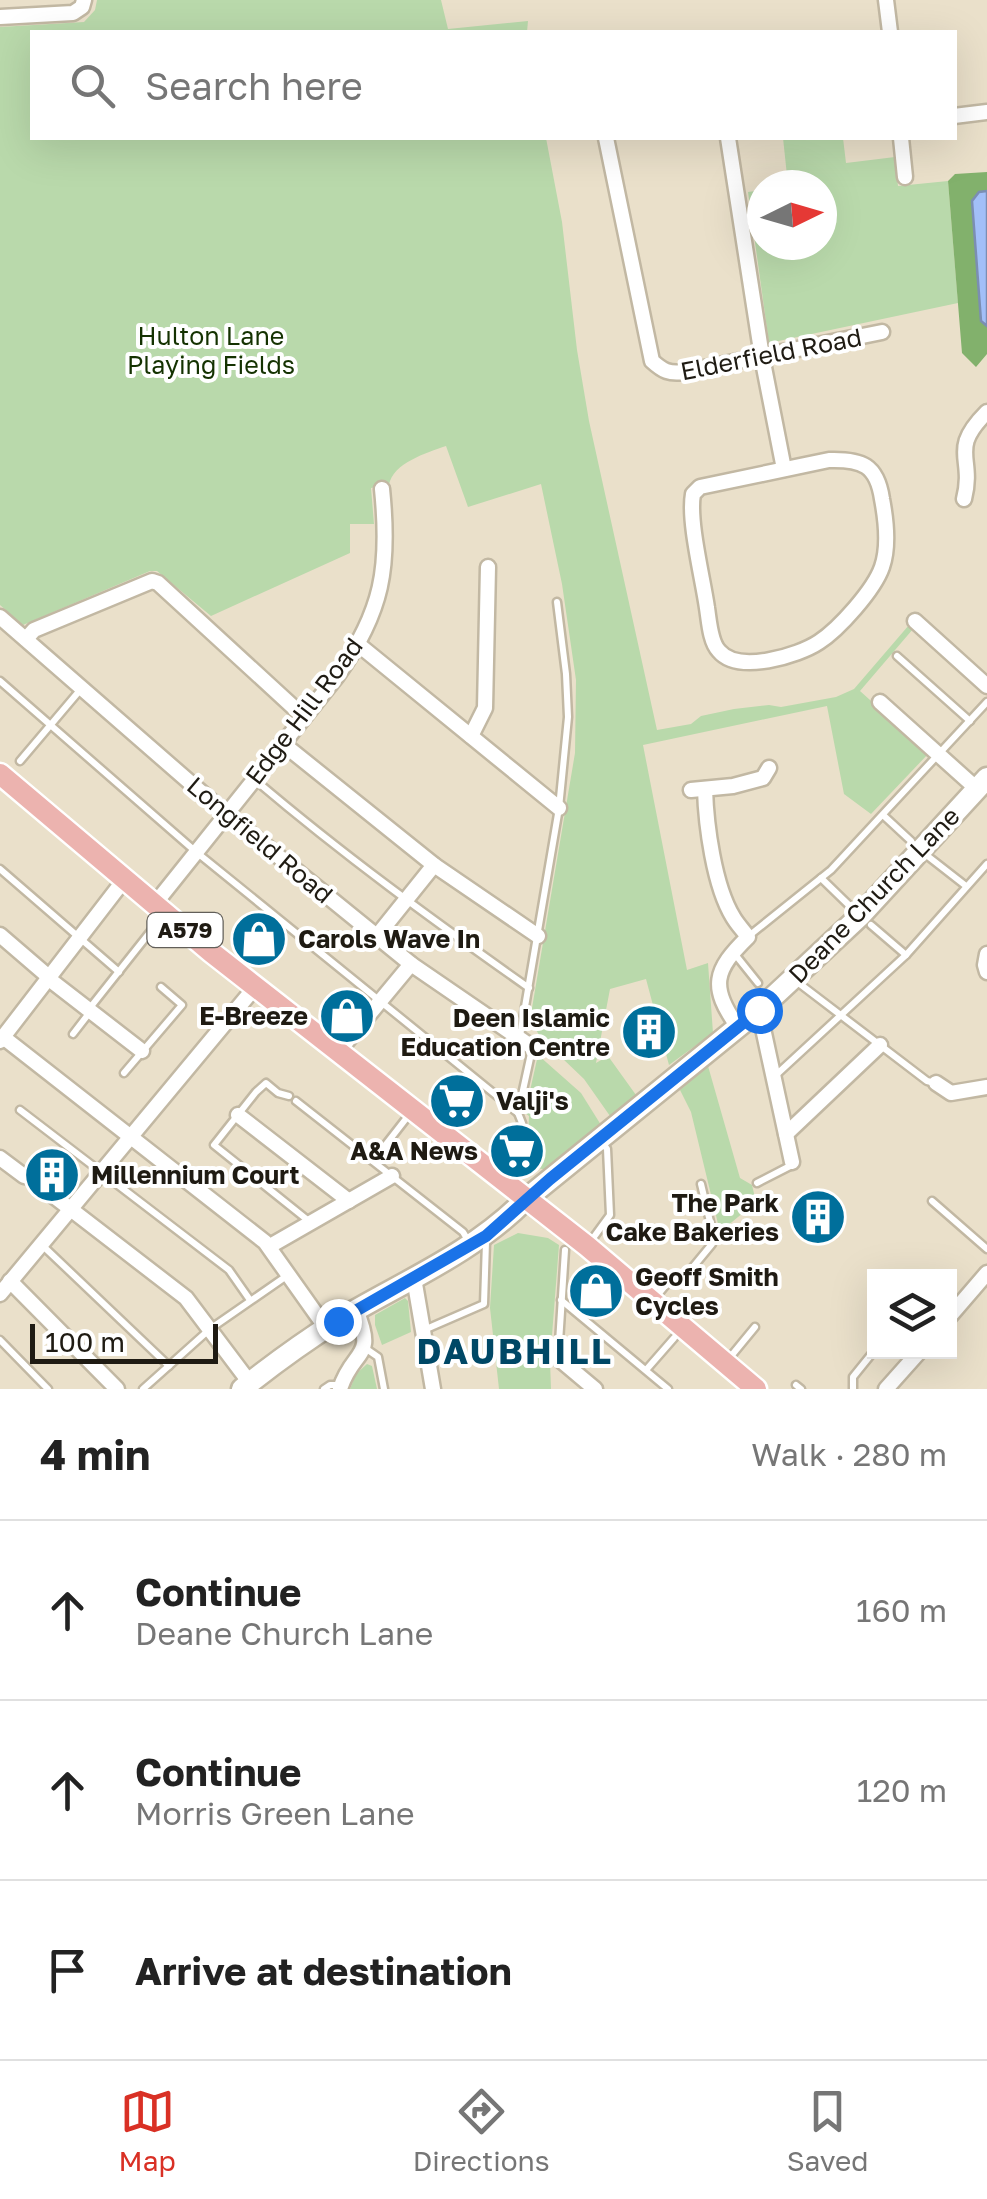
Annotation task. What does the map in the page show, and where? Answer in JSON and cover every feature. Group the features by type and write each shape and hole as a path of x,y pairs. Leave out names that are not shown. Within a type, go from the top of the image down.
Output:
{"main road":[{"name":"A579","path":"0,774 160,909 587,1246 756,1389"}],"street":[{"path":"886,0 890,30"},
{"path":"0,17 73,13 83,3"},
{"path":"957,116 987,112"},
{"name":"Elderfield Road","path":"606,140 652,361 671,374 882,332"},
{"path":"728,140 784,469"},
{"path":"901,140 905,177"},
{"path":"964,499 968,478 958,452 987,412"},
{"path":"846,460 864,464 877,475 885,528 882,569 868,592 822,641 804,651 740,663 718,651 711,629 693,518 693,494 700,488 784,469 846,460"},
{"name":"Edge Hill Road","path":"160,909 195,852 358,646 385,564 382,489"},
{"path":"471,736 485,708 488,566"},
{"path":"26,639 34,630 152,581 304,717"},
{"name":"Longfield Road","path":"0,617 225,813 411,964 526,1043"},
{"path":"915,622 932,628 987,686"},
{"path":"358,646 559,808"},
{"path":"880,702 938,754 982,783"},
{"path":"282,743 434,864 538,936"},
{"path":"738,1026 723,1006 719,989 723,970 748,936 722,894 726,875 698,790 767,778"},
{"name":"Deane Church Lane","path":"246,1386 326,1328 478,1241 865,921 916,846 982,783"},
{"path":"377,936 434,864"},
{"path":"124,880 2,1039 270,1246 326,1328"},
{"path":"0,934 142,1051"},
{"path":"987,954 987,972"},
{"path":"338,1052 411,964"},
{"path":"0,1294 256,986"},
{"path":"759,1010 792,1162"},
{"path":"786,1134 880,1045"},
{"path":"936,1083 951,1093 987,1087"},
{"path":"238,1114 349,1201"},
{"path":"0,1158 186,1298 246,1386"},
{"path":"270,1246 392,1176"},
{"path":"957,1308 987,1272"},
{"path":"414,1278 433,1389"},
{"path":"10,1282 117,1389"},
{"path":"340,1387 364,1348 365,1330 356,1310"},
{"path":"558,1358 595,1389"},
{"path":"886,1389 907,1359"}],"lane":[{"path":"518,1113 529,988 559,808 568,717 557,602"},
{"path":"897,656 970,721"},
{"path":"0,681 195,852 518,1113 520,1126 486,1168"},
{"path":"20,761 82,688"},
{"path":"748,936 821,878 987,702"},
{"path":"253,778 405,901 529,988"},
{"path":"883,815 966,886"},
{"path":"774,1077 906,954 987,864"},
{"path":"0,869 119,972"},
{"path":"821,878 906,954"},
{"path":"73,1034 160,909"},
{"path":"733,952 758,983"},
{"path":"792,979 936,1083"},
{"path":"124,1073 182,1004 161,987"},
{"path":"312,1223 214,1145 266,1083 292,1098 478,1241 484,1304 423,1330"},
{"path":"20,1110 229,1270 250,1300"},
{"path":"373,1161 413,1110"},
{"path":"587,1246 610,1215 607,1148 600,1140"},
{"path":"758,1183 792,1162"},
{"path":"652,1301 667,1283 684,1278 712,1244 701,1184"},
{"path":"932,1200 987,1249"},
{"path":"41,1244 169,1366"},
{"path":"558,1358 564,1250"},
{"path":"143,1389 210,1329 290,1274"},
{"path":"561,1300 668,1389"},
{"path":"726,1362 755,1327"},
{"path":"646,1370 674,1338"},
{"path":"0,1340 48,1389"},
{"path":"364,1348 378,1358 384,1389"},
{"path":"852,1389 853,1377 868,1359"},
{"path":"324,1389 340,1387"}],"green space":[{"name":"Hulton Lane Playing Fields","path":"97,0 441,0 448,29 528,21 527,30 30,30 30,140 546,140 562,222 589,421 657,730 691,724 701,716 734,709 781,707 836,697 854,689 909,625 913,629 860,691 929,753 871,814 844,794 827,706 643,745 687,970 708,963 713,1033 669,1065 646,979 610,989 596,1063 608,1056 636,1095 610,1116 584,1079 541,1038 530,1020 575,753 576,680 562,584 541,484 468,507 446,446 404,465 389,485 371,488 374,524 350,524 350,553 211,616 157,571 23,625 0,605 0,27 84,22 95,10"},
{"path":"783,140 843,140 846,163 895,157 898,186 948,181 958,303 769,343 757,260 837,260 837,170 786,170"},
{"path":"987,172 987,191 979,192 981,321 987,326 987,354 976,367 962,353 948,181 955,174"},
{"path":"538,1055 581,1093 601,1125 548,1170 525,1166 529,1116 525,1113"},
{"path":"708,1066 740,1178 752,1185 756,1202 720,1232 691,1112 680,1090"},
{"path":"518,1233 548,1238 559,1245 551,1389 499,1389 490,1308 494,1245"},
{"path":"405,1298 411,1332 382,1345 375,1315"},
{"path":"367,1364 372,1366 377,1389 350,1389 356,1374"}],"water":[{"path":"987,191 987,326 981,321 972,201 979,192"}],"place":[{"name":"Carols Wave In","path":"259,939"},
{"name":"E-Breeze","path":"347,1016"},
{"name":"Deen Islamic Education Centre","path":"649,1032"},
{"name":"Valji's","path":"457,1101"},
{"name":"A&A News","path":"517,1151"},
{"name":"Millennium Court","path":"52,1175"},
{"name":"The Park Cake Bakeries","path":"818,1217"},
{"name":"Geoff Smith Cycles","path":"596,1291"}],"district":[{"name":"DAUBHILL","path":"515,1352"}],"route":[{"path":"338,1321 486,1236 550,1179 759,1010"}]}
